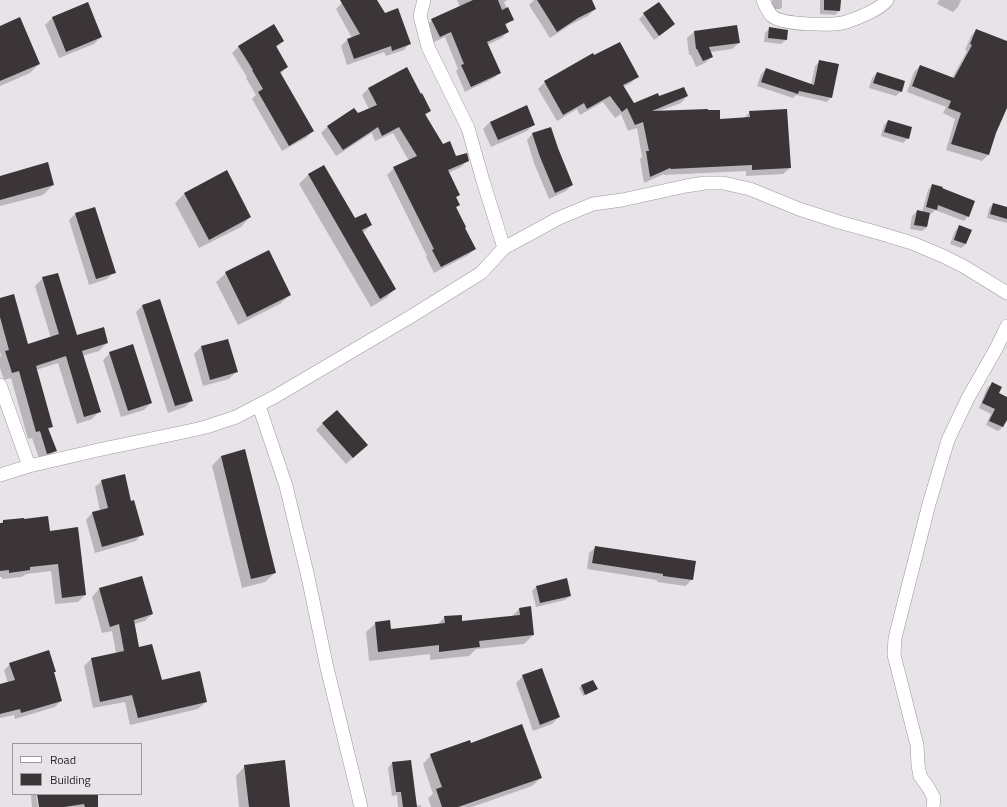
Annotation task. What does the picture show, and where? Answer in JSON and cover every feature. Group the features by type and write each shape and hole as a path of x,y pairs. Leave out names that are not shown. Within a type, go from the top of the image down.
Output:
{"street":[{"path":"424,0 420,16 428,46 468,128 504,248"},
{"path":"763,0 773,17 802,24 832,24 845,22 871,12 887,0"},
{"path":"0,475 29,466 206,427 236,417 259,406 410,317 481,272 504,248 559,218 593,204 622,200 705,183 723,183 750,189 799,209 912,243 963,266 1007,293"},
{"path":"933,807 934,798 920,776 918,765 918,745 894,655 895,638 929,504 948,440 968,398 997,347 1007,326"},
{"path":"0,387 29,466"},
{"path":"259,406 286,486 308,578 327,668 361,807"}],"building":[{"path":"340,0 377,0 385,13 398,8 411,44 392,51 391,46 354,59 347,39 360,34"},
{"path":"473,0 498,0 502,10 508,7 514,20 505,24 509,32 487,42 501,73 471,87 461,65 464,64 451,32 440,37 431,19"},
{"path":"537,0 592,0 596,9 578,18 557,32"},
{"path":"824,0 841,0 840,11 824,10"},
{"path":"88,2 102,37 66,52 52,17"},
{"path":"659,2 675,24 659,36 643,13"},
{"path":"20,17 40,64 0,81 0,26"},
{"path":"274,24 284,41 276,46 288,67 280,72 314,131 289,146 258,92 263,89 238,46"},
{"path":"737,25 740,43 709,47 713,57 703,61 696,49 694,31"},
{"path":"769,27 788,30 787,40 768,38"},
{"path":"976,29 1007,41 1007,108 996,133 989,155 951,144 961,113 948,108 951,101 912,86 920,65 954,78 972,45 970,44"},
{"path":"620,42 639,77 623,85 634,103 658,93 659,96 684,87 688,96 652,111 720,110 720,119 750,117 749,111 787,109 791,168 752,170 752,165 670,168 650,177 646,151 649,151 643,122 635,125 627,108 622,112 610,96 587,109 584,103 563,115 544,81 593,53 594,55"},
{"path":"819,60 839,64 832,98 799,91 798,94 761,82 766,68 814,85"},
{"path":"407,67 431,111 425,114 443,144 450,141 456,156 467,153 469,161 448,170 460,195 456,197 460,205 456,207 476,249 441,267 432,250 434,249 393,167 417,156 399,127 382,136 378,127 343,150 327,126 354,108 358,113 377,105 368,88"},
{"path":"877,72 905,81 902,92 873,83"},
{"path":"527,105 535,125 498,140 490,122"},
{"path":"888,120 912,127 909,139 884,132"},
{"path":"551,127 573,185 555,193 532,133"},
{"path":"48,162 54,185 0,200 0,176"},
{"path":"324,165 355,218 366,213 372,225 362,230 396,289 380,299 308,174"},
{"path":"227,170 251,217 209,240 184,193"},
{"path":"932,184 943,187 942,188 975,201 969,217 938,205 937,210 926,207"},
{"path":"993,203 1007,207 1007,219 990,214"},
{"path":"95,207 116,273 96,279 75,213"},
{"path":"917,210 930,213 927,227 914,225"},
{"path":"959,225 972,230 966,244 954,240"},
{"path":"269,250 291,295 247,317 225,272"},
{"path":"58,273 77,335 104,327 108,343 82,351 101,412 84,417 66,356 36,366 53,427 48,428 57,451 47,454 40,431 36,432 19,371 12,373 5,351 9,350 0,317 0,298 14,294 28,344 59,334 42,277"},
{"path":"160,299 193,401 175,406 142,305"},
{"path":"228,339 238,372 210,380 201,346"},
{"path":"133,344 152,403 128,411 109,352"},
{"path":"992,382 1002,387 999,393 1007,397 1007,420 1003,427 989,421 995,409 982,403"},
{"path":"337,410 368,445 353,458 322,423"},
{"path":"245,449 276,573 251,579 221,456"},
{"path":"125,474 131,501 134,500 144,535 102,547 92,512 108,508 101,480"},
{"path":"48,516 50,531 78,527 86,595 62,598 58,564 30,567 30,570 9,573 9,570 0,571 0,523 3,523 3,520"},
{"path":"595,546 696,561 693,580 592,563"},
{"path":"142,576 153,614 134,620 139,647 152,644 162,680 200,671 207,702 138,718 132,695 100,702 91,658 124,651 119,624 110,627 99,588"},
{"path":"567,578 571,596 540,603 536,586"},
{"path":"531,606 534,635 479,641 480,647 439,652 439,645 378,652 375,622 390,620 391,629 445,623 444,616 462,615 462,621 520,615 519,608"},
{"path":"49,650 56,672 54,672 62,701 21,713 20,709 0,714 0,684 15,680 9,663"},
{"path":"542,668 560,717 540,725 522,675"},
{"path":"593,680 598,689 585,695 581,685"},
{"path":"522,724 542,778 458,807 442,807 436,789 442,787 430,754 470,740 471,743"},
{"path":"285,760 290,807 249,807 244,765"},
{"path":"411,760 417,807 403,807 401,792 396,792 392,762"},
{"path":"37,795 98,795 98,807 85,807 84,804 64,807 39,807"}]}
